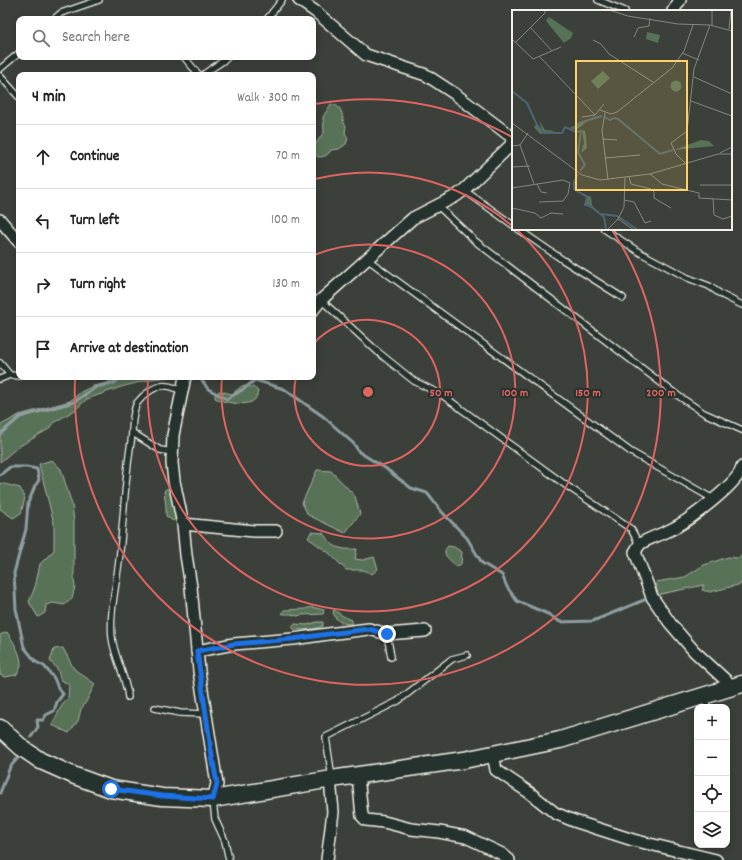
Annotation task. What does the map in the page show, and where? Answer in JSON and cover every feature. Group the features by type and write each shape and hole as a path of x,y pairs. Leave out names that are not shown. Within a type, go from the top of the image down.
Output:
{"main road":[{"path":"0,728 22,748 41,761 75,776 111,789 162,796 213,799 331,779 464,760 560,740 706,701 737,686"}],"street":[{"path":"299,0 316,12 366,55 426,76 455,94 512,137"},
{"path":"674,10 680,0"},
{"path":"316,306 366,259 413,218 456,196 512,144"},
{"path":"0,220 16,239"},
{"path":"184,380 173,435 174,481 183,524 197,651 217,784 213,799"},
{"path":"737,686 694,651 675,631 652,597 635,552 640,544 673,529 713,500 732,483 741,472 742,468"},
{"path":"183,524 248,531 276,531"},
{"path":"197,651 234,644 293,639 369,629 387,634 425,631"},
{"path":"494,754 496,770 530,793 555,813 574,821 633,840 716,860"},
{"path":"358,775 362,816 366,820 384,822 411,829 466,837 502,854 509,860"},
{"path":"327,860 332,812 331,779"}],"lane":[{"path":"58,16 61,13 99,0"},
{"path":"270,16 282,0"},
{"path":"598,0 623,10"},
{"path":"0,69 16,56"},
{"path":"186,60 196,72"},
{"path":"207,72 225,60"},
{"path":"0,76 16,94"},
{"path":"464,190 512,224"},
{"path":"437,205 480,245 677,395 704,413 742,430"},
{"path":"519,230 623,298"},
{"path":"606,230 639,252 688,278 709,286 722,295 742,305"},
{"path":"366,259 631,452 713,500"},
{"path":"321,300 378,352 414,381 442,395 567,486 631,529 640,544"},
{"path":"0,363 10,374 16,375"},
{"path":"0,379 10,374"},
{"path":"128,697 127,685 118,662 112,639 112,611 120,552 134,410 145,396 159,386 168,386 182,391"},
{"path":"132,433 160,450 173,452"},
{"path":"387,634 391,657"},
{"path":"331,779 326,737 398,701 452,659 467,655"},
{"path":"155,708 180,713 206,714"},
{"path":"213,799 215,819 225,841 229,860"}],"green space":[{"path":"331,104 339,108 346,126 345,133 348,138 346,144 339,149 331,150 323,157 318,157 316,155 316,144 324,132 323,117"},
{"path":"112,380 148,380 121,387 87,399 75,410 53,423 49,429 18,447 0,462 1,425 19,415 70,401 81,392 93,386 107,383"},
{"path":"242,386 253,387 258,391 254,400 247,403 238,404 215,398 215,395 219,391 232,394"},
{"path":"52,460 61,469 72,505 74,521 75,586 72,599 64,605 53,603 46,605 45,613 38,617 29,602 35,587 40,564 54,550 54,524 39,464"},
{"path":"317,470 331,471 355,496 360,514 345,533 308,515 302,503"},
{"path":"0,483 20,488 25,498 21,513 13,518 0,509"},
{"path":"166,489 172,489 177,517 173,521 166,516 164,491"},
{"path":"311,532 323,533 333,545 337,547 357,549 355,559 363,560 374,557 378,569 372,574 363,570 346,570 329,553 308,538"},
{"path":"448,546 454,547 462,552 461,564 456,567 446,555 445,552"},
{"path":"742,556 742,584 710,592 702,590 704,585 656,595 654,591 657,589 656,582 685,577 704,565 728,557 737,558"},
{"path":"312,607 324,610 323,614 297,616 282,613 284,610 305,609"},
{"path":"334,610 352,620 352,623 347,624 339,621 335,617"},
{"path":"323,622 323,626 301,630 294,629 292,626 295,624 307,625"},
{"path":"7,632 19,653 21,666 16,675 5,677 0,675 0,635"},
{"path":"63,648 74,669 95,684 81,709 78,721 69,733 52,725 61,707 68,698 69,685 60,679 58,670 50,661 54,649"}],"waterway":[{"path":"0,434 20,417 74,402 96,387 114,383 118,380"},
{"path":"202,380 208,389 227,399 255,380"},
{"path":"255,380 284,389 324,417 354,444 359,452 385,468 411,488 427,493 442,512 467,538 482,563 502,575 507,587 517,601 548,614 560,622 593,621 649,598"},
{"path":"0,475 10,467 26,467 37,469 39,480 28,503 26,529 14,573 16,609 24,647 36,662 44,666 54,678 58,688 63,694 57,702 54,711 46,715 43,720 37,720 38,727 31,737"},
{"path":"0,793 10,767 18,758"}],"route":[{"path":"111,789 162,796 213,799 217,784 197,651 234,644 293,639 369,629 387,634"}]}
